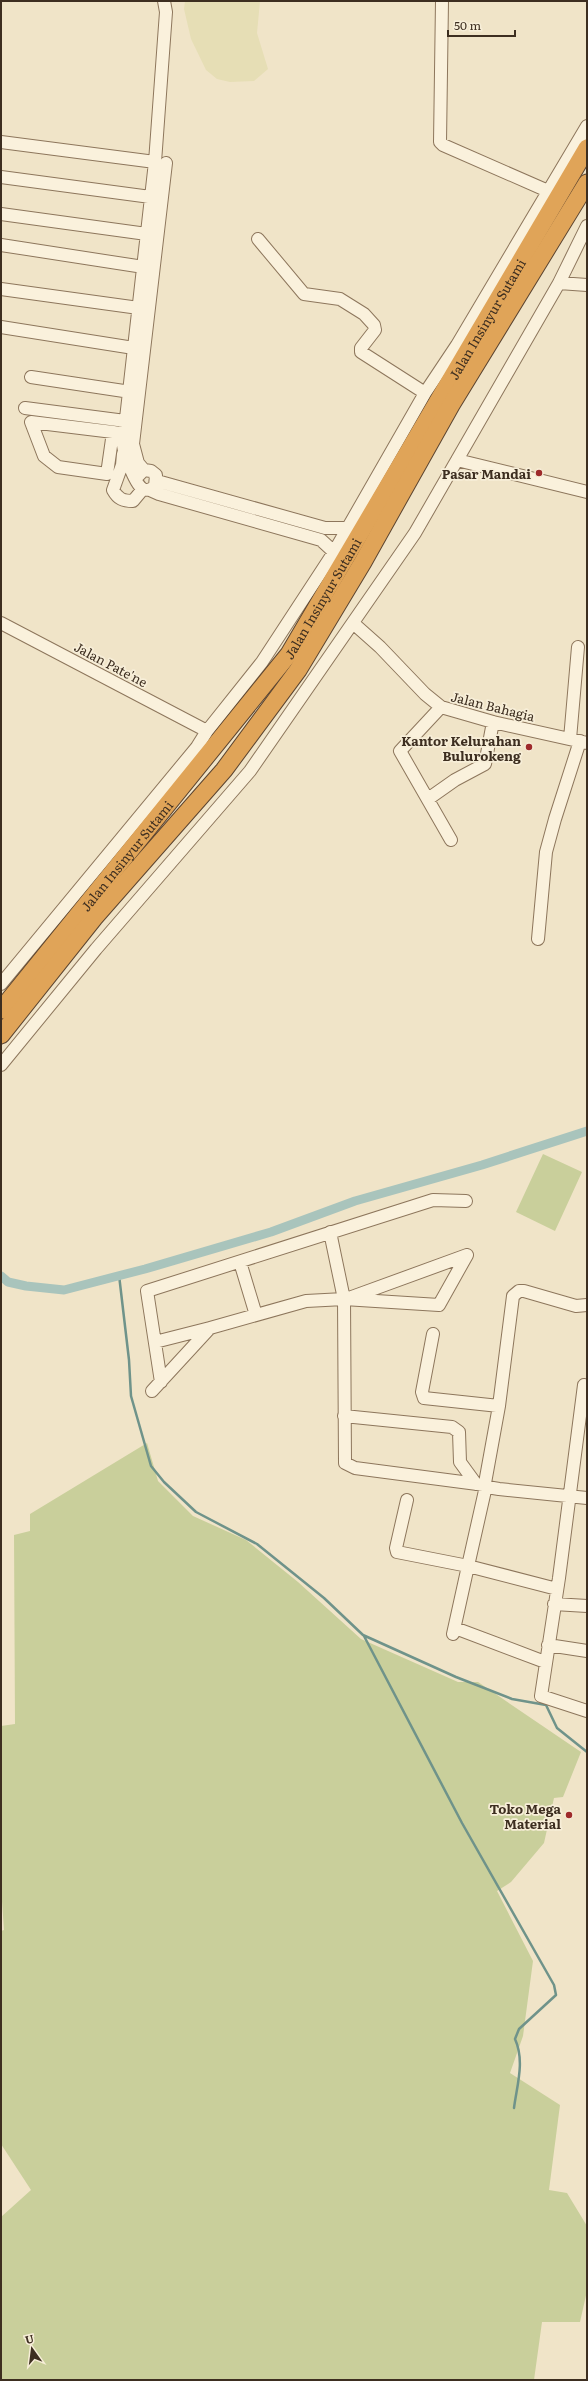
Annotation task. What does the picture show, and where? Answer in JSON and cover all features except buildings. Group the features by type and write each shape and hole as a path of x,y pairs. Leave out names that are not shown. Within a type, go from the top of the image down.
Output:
{"highway":[{"name":"Jalan Insinyur Sutami","path":"1,1010 289,654 587,148"},
{"name":"Jalan Insinyur Sutami","path":"1,1035 94,918 224,770 298,670 378,536 451,405 587,183"}],"street":[{"path":"164,1 166,12 160,162 130,422 134,453 140,474 138,485 150,486 323,534 348,528"},
{"path":"442,1 440,142 443,146 548,191"},
{"path":"1,984 198,747 207,730 262,662 334,552 425,393 457,345 587,126"},
{"path":"1,142 160,162"},
{"path":"1,177 156,198"},
{"path":"1,214 152,235"},
{"path":"1,1065 96,949 250,771 414,533 559,283 587,226"},
{"path":"258,239 304,294 340,300 369,319 375,330 361,348 361,352 425,393"},
{"path":"1,245 148,268"},
{"path":"559,283 587,285"},
{"path":"1,289 143,309"},
{"path":"1,327 138,349"},
{"path":"31,377 134,392"},
{"path":"25,408 130,422"},
{"path":"118,433 31,422 44,456 58,467 107,474 118,433 130,422"},
{"path":"118,433 124,454 140,474"},
{"path":"124,454 113,490 116,497 125,501 133,501 150,486 156,475 151,471 140,474"},
{"path":"457,460 587,492"},
{"path":"323,534 334,552"},
{"name":"Jalan Pate'ne","path":"1,623 207,730"},
{"name":"Jalan Bahagia","path":"353,623 380,647 429,698 441,707 493,722 579,741"},
{"path":"538,939 546,852 579,741 578,647"},
{"path":"441,707 400,749 401,754 451,840"},
{"path":"428,799 455,780 485,764 493,722"},
{"path":"161,1382 147,1291 433,1200 466,1201"},
{"path":"330,1232 344,1299 344,1459 348,1466 587,1498"},
{"path":"155,1342 210,1328 306,1300 344,1299 439,1305 467,1255 344,1299"},
{"path":"240,1262 256,1315"},
{"path":"545,1662 454,1631 499,1406 513,1296 515,1293 524,1291 576,1306 587,1305"},
{"path":"152,1391 210,1328"},
{"path":"433,1334 422,1392 424,1398 499,1406"},
{"path":"584,1385 541,1697 587,1711"},
{"path":"344,1416 452,1427 459,1432 460,1462 482,1485"},
{"path":"407,1500 396,1548 397,1552 468,1566 557,1589"},
{"path":"554,1604 587,1606"},
{"path":"548,1645 587,1651"}],"shaded area":[{"path":"185,1 260,1 257,33 268,69 254,81 230,82 217,79 206,70 191,39 184,9"}],"green space":[{"path":"543,1154 582,1172 555,1231 516,1212"},
{"path":"147,1443 158,1481 193,1516 246,1540 298,1582 361,1639 458,1682 478,1682 581,1752 563,1797 554,1798 544,1843 511,1882 497,1891 533,1961 523,2036 510,2073 560,2105 549,2190 567,2193 587,2226 587,2291 580,2322 542,2322 534,2380 1,2380 1,2217 31,2190 1,2144 1,1931 4,1930 1,1887 1,1726 15,1724 14,1535 30,1531 30,1514"}],"waterway":[{"path":"1,1276 8,1282 26,1286 64,1290 145,1269 271,1232 355,1201 482,1165 587,1131"},
{"path":"119,1275 129,1360 131,1396 151,1466 164,1482 196,1512 257,1544 324,1598 363,1635 456,1677 512,1699 546,1705 557,1728 587,1752"},
{"path":"364,1636 462,1823 554,1985 556,1995 519,2029 515,2039 518,2047 520,2064 514,2108"}],"place":[{"name":"Pasar Mandai","path":"539,473"},
{"name":"Kantor Kelurahan Bulurokeng","path":"529,747"},
{"name":"Toko Mega Material","path":"569,1815"}]}
